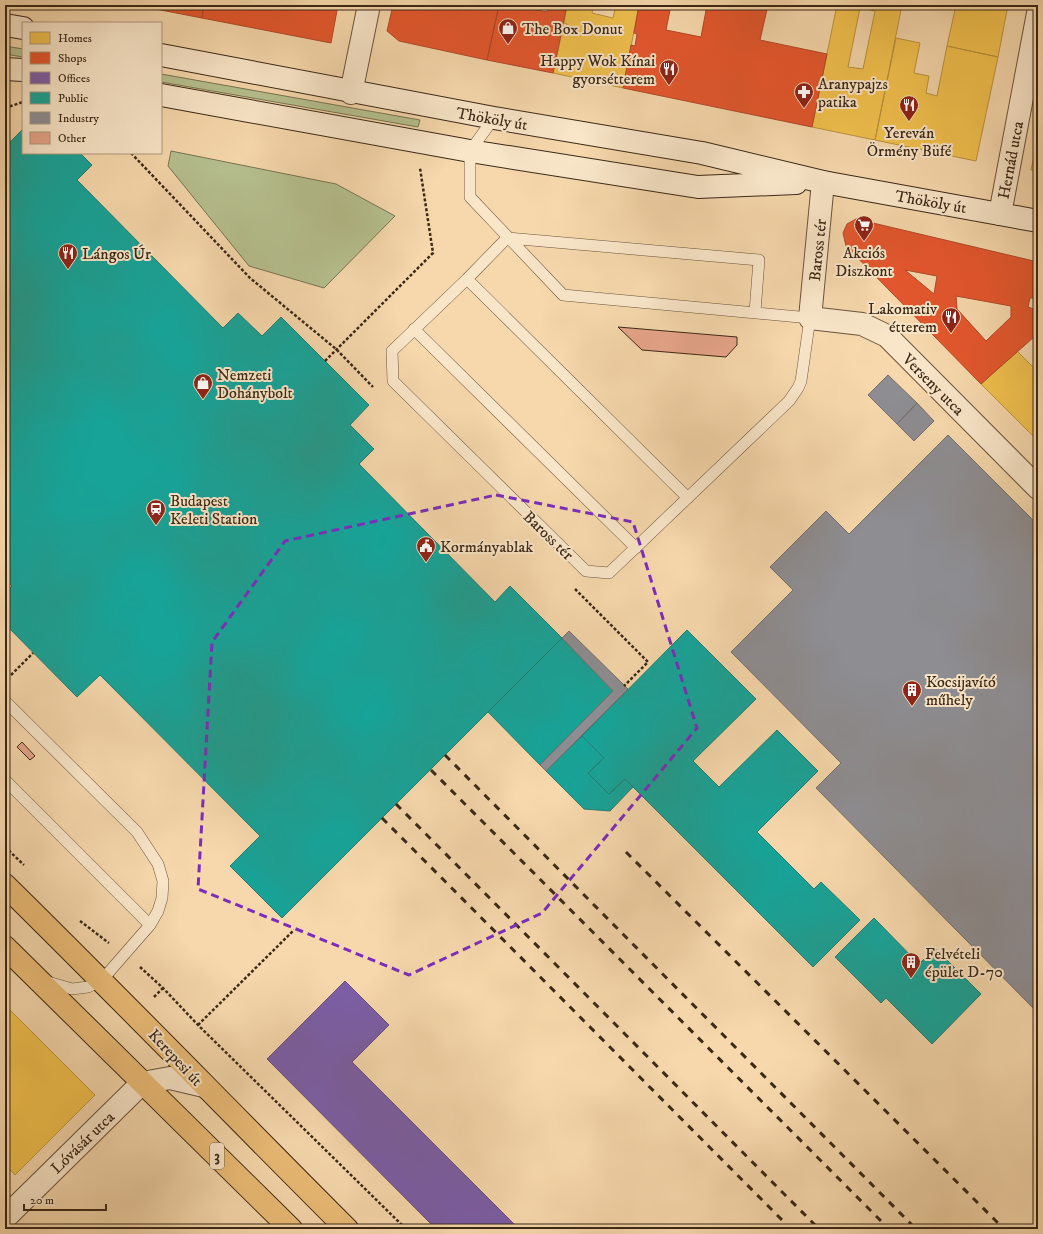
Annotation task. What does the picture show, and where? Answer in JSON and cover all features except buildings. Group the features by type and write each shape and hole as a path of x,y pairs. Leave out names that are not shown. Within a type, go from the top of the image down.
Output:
{"main road":[{"path":"351,93 369,5"},
{"name":"Hernád utca","path":"1000,214 1038,13"},
{"path":"5,25 22,28"},
{"name":"Thököly út","path":"162,55 351,93 702,153 823,182 1038,221"},
{"path":"5,69 22,70"},
{"name":"Thököly út","path":"162,95 470,151 698,187 823,182"},
{"name":"Baross tér","path":"810,318 823,182"},
{"name":"Verseny utca","path":"810,318 862,324 887,336 1038,488"},
{"name":"Kerepesi út","path":"5,885 102,980 204,1086 347,1229"},
{"name":"3","path":"5,947 291,1229"},
{"path":"142,1083 170,1078 204,1086"},
{"name":"Lóvásár utca","path":"5,1218 142,1083"}],"lane":[{"path":"494,118 470,151 470,197 507,238 563,295 810,318"},
{"path":"507,238 759,260 755,312"},
{"name":"Baross tér","path":"507,238 468,279 414,328 392,351 394,381 586,571 609,573 794,395 800,381 810,318"},
{"path":"468,279 688,498"},
{"path":"414,328 636,548"},
{"path":"5,701 137,832 149,848 158,864 163,881 162,898 158,911 150,925 102,980 88,987 72,989 55,985 34,976"},
{"path":"5,780 150,925"}],"path":[{"path":"5,108 22,102"},
{"path":"132,154 250,278 336,349 377,391"},
{"path":"325,361 433,253 420,168"},
{"path":"570,583 648,662 624,686"},
{"path":"11,675 33,653"},
{"path":"5,847 27,868"},
{"path":"76,916 125,954 163,988 198,1025 406,1229"},
{"path":"198,1025 294,930"}],"highlighted area":[{"path":"496,495 633,522 697,728 542,913 409,975 198,889 212,642 285,541"}],"green space":[{"path":"5,46 22,49 22,57 5,54"},
{"path":"162,74 420,120 418,127 162,82"},
{"path":"171,151 336,184 395,216 324,288 249,266 168,166"}],"railway":[{"path":"445,755 916,1229"},
{"path":"431,770 889,1229"},
{"path":"396,804 819,1229"},
{"path":"382,818 791,1229"},
{"path":"626,852 1004,1229"}],"place":[{"name":"The Box Donut","path":"508,45"},
{"name":"Happy Wok Kínai gyorsétterem","path":"669,86"},
{"name":"Aranypajzs patika","path":"804,109"},
{"name":"Yereván Örmény Büfé","path":"909,122"},
{"name":"Akciós Diszkont","path":"864,242"},
{"name":"Lángos Úr","path":"68,270"},
{"name":"Lakomativ étterem","path":"951,334"},
{"name":"Nemzeti Dohánybolt","path":"203,400"},
{"name":"Budapest Keleti Station","path":"156,526"},
{"name":"Kormányablak","path":"426,563"},
{"name":"Kocsijavító műhely","path":"912,707"},
{"name":"Felvételi épület D-70","path":"911,979"}]}
